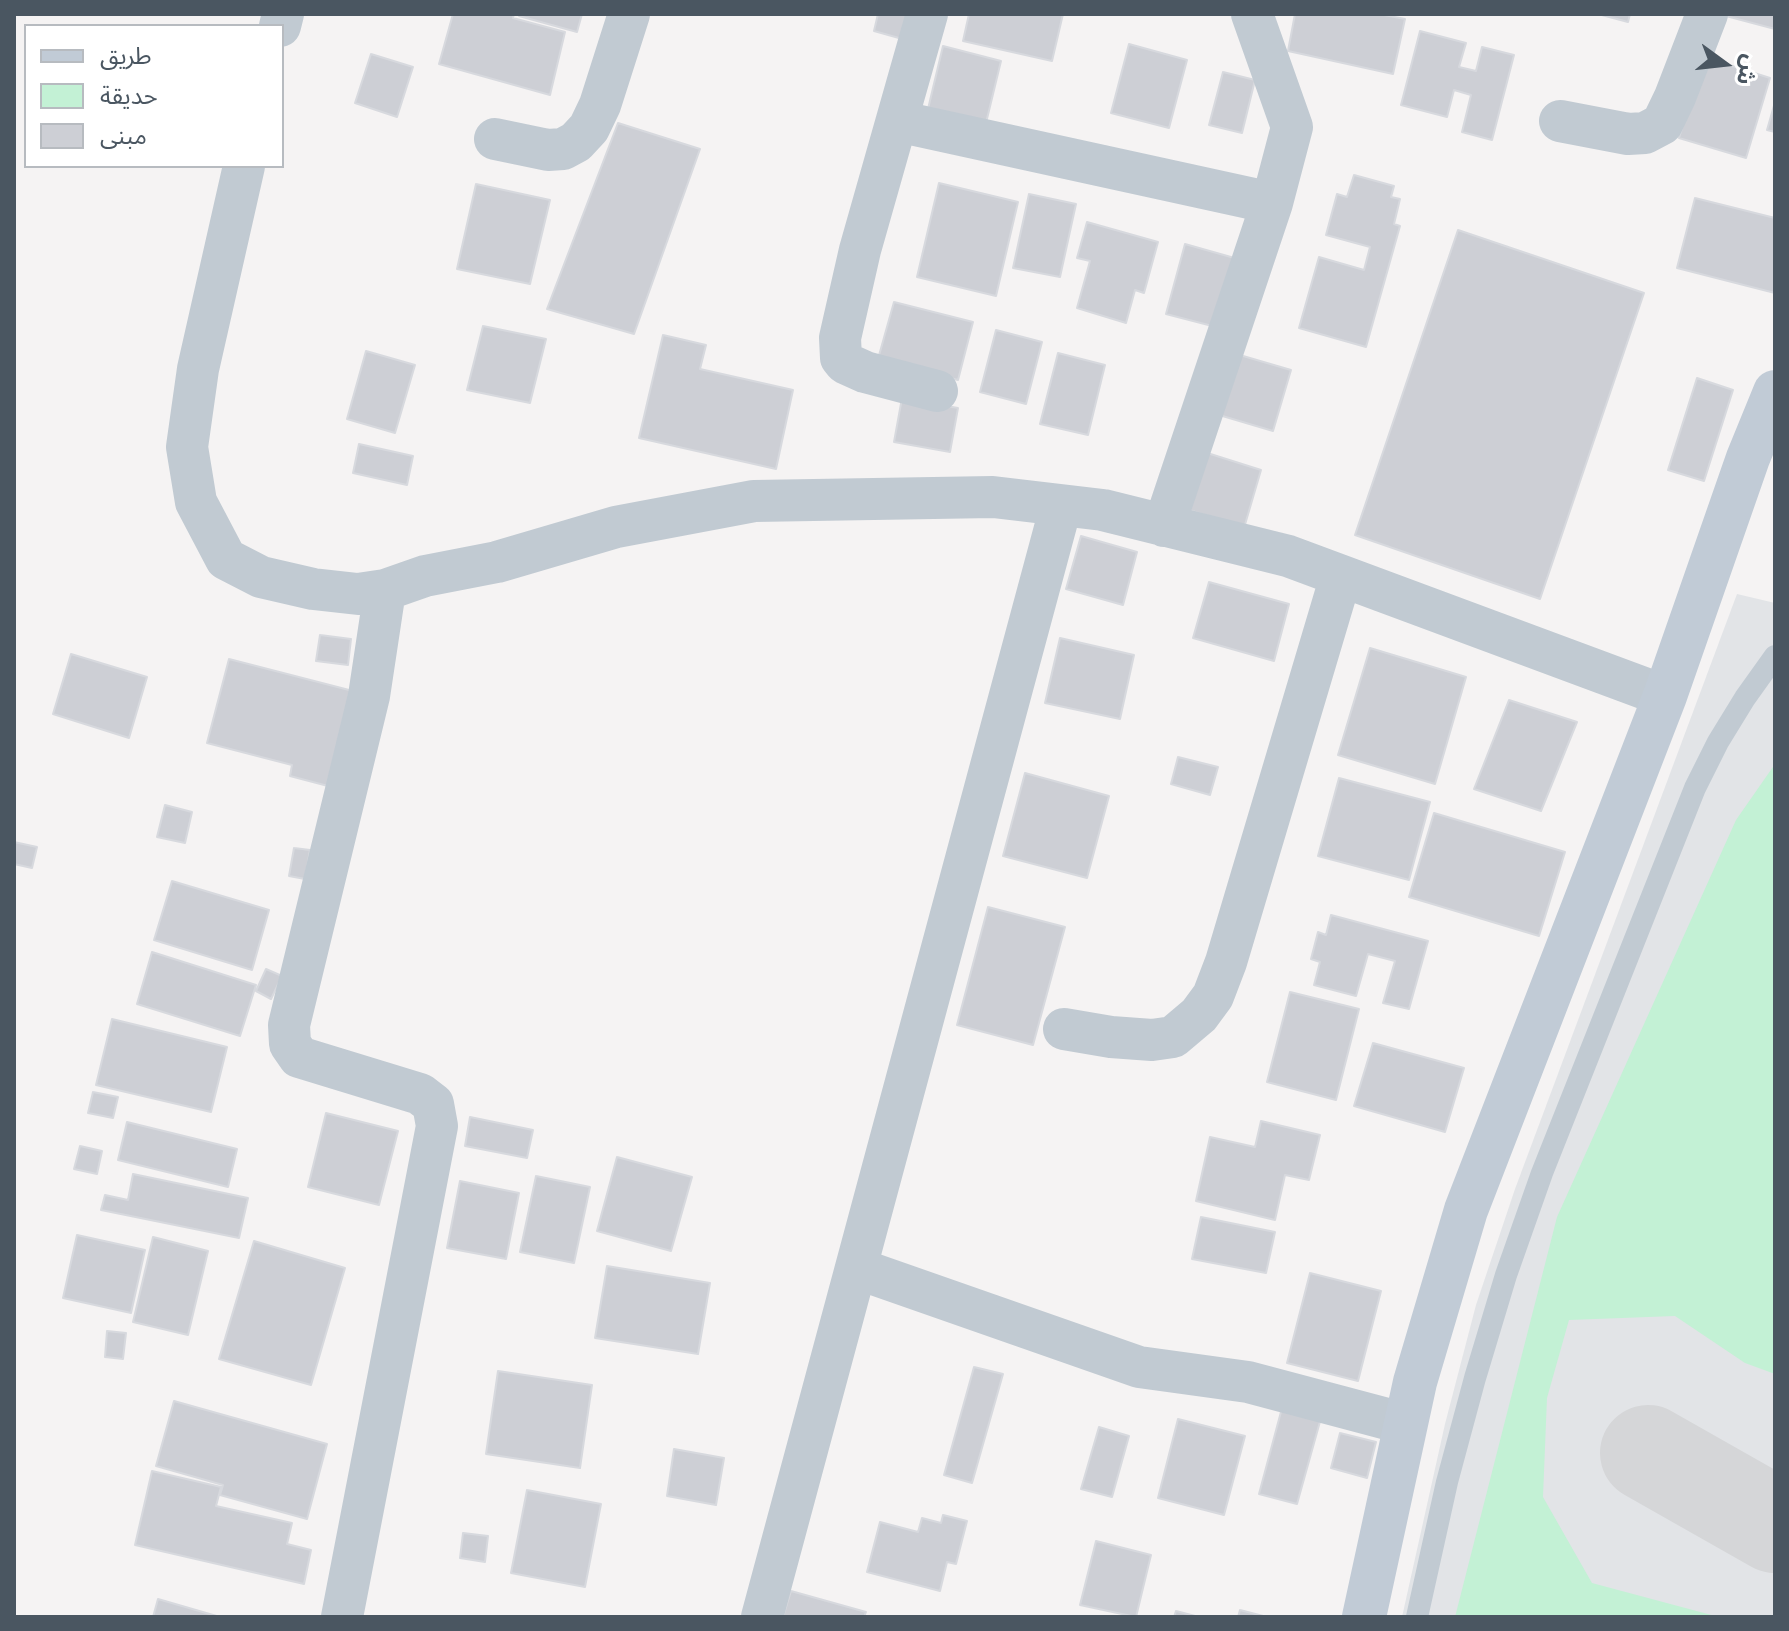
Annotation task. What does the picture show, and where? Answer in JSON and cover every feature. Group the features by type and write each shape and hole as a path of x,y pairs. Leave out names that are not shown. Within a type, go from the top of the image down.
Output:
{"main road":[{"path":"1364,1617 1415,1382 1466,1210 1665,696 1748,458 1775,392"}],"street":[{"path":"495,139 548,150 563,149 576,142 589,128 600,105 629,14"},
{"path":"927,14 853,279 840,338 841,358 845,363 865,372 937,391"},
{"path":"1164,526 1272,203 1292,127 1252,14"},
{"path":"1560,121 1628,134 1645,133 1662,124 1707,14"},
{"path":"897,121 1272,203"},
{"path":"244,168 198,369 187,447 196,502 226,559 261,577 313,589 358,594 385,590 425,576 497,562 616,527 754,501 993,497 1103,510 1288,556 1665,696"},
{"path":"762,1617 1061,506"},
{"path":"1064,1029 1111,1037 1152,1040 1173,1037 1199,1015 1213,996 1226,962 1341,576"},
{"path":"342,1617 437,1126 433,1104 420,1094 299,1057 290,1044 289,1025 369,696 385,590"},
{"path":"856,1268 1139,1367 1248,1382 1406,1424"}],"lane":[{"path":"1417,1617 1447,1482 1475,1378 1506,1275 1542,1173 1695,788 1718,742 1775,656"}],"shaded area":[{"path":"1737,594 1775,603 1775,1617 1402,1617 1445,1424 1476,1305 1515,1189"}],"green space":[{"path":"1775,764 1775,1374 1745,1363 1675,1316 1569,1320 1547,1398 1543,1497 1592,1583 1719,1617 1455,1617 1557,1217 1736,820"}],"building":[{"path":"453,14 514,14 513,18 565,32 550,95 439,64"},
{"path":"519,14 582,14 577,32"},
{"path":"878,14 914,14 906,40 874,31"},
{"path":"969,14 1063,14 1052,61 963,41"},
{"path":"1295,14 1379,14 1405,19 1393,74 1288,51"},
{"path":"1598,14 1630,14 1628,22"},
{"path":"1775,14 1775,29 1726,16"},
{"path":"1420,31 1466,43 1459,67 1476,71 1482,47 1514,55 1492,140 1462,132 1471,95 1454,90 1447,117 1401,105"},
{"path":"1129,44 1187,60 1169,128 1111,113"},
{"path":"943,46 1001,61 986,123 928,109"},
{"path":"371,54 413,67 397,117 355,103"},
{"path":"1704,57 1770,78 1746,158 1679,138"},
{"path":"1223,72 1255,80 1242,133 1209,125"},
{"path":"1775,102 1775,132 1767,130"},
{"path":"618,123 700,149 634,334 547,309"},
{"path":"1354,175 1394,186 1391,197 1400,199 1394,224 1400,226 1366,347 1299,328 1319,257 1364,270 1370,247 1326,235 1337,194 1347,197"},
{"path":"939,183 1018,202 996,296 917,277"},
{"path":"476,184 550,200 530,284 457,269"},
{"path":"1029,194 1076,204 1060,277 1013,268"},
{"path":"1695,198 1775,218 1775,293 1677,268"},
{"path":"1087,222 1158,242 1144,293 1135,290 1126,323 1077,308 1090,261 1077,258"},
{"path":"1458,230 1644,293 1540,599 1355,535"},
{"path":"1185,244 1238,259 1220,328 1166,314"},
{"path":"894,302 973,322 958,380 878,359"},
{"path":"483,326 546,339 530,403 467,390"},
{"path":"996,330 1042,342 1026,404 980,392"},
{"path":"663,335 706,345 700,369 793,390 776,469 639,438"},
{"path":"366,351 415,365 395,433 347,419"},
{"path":"1226,351 1291,370 1273,431 1209,412"},
{"path":"1058,353 1105,365 1088,435 1040,424"},
{"path":"1697,378 1733,390 1704,481 1668,470"},
{"path":"902,398 958,408 950,452 894,442"},
{"path":"359,444 413,456 407,485 353,473"},
{"path":"1201,451 1261,470 1244,528 1183,508"},
{"path":"1081,536 1137,552 1123,605 1066,589"},
{"path":"1209,582 1289,604 1274,661 1193,638"},
{"path":"320,635 351,639 348,665 316,661"},
{"path":"1060,638 1134,655 1120,719 1045,703"},
{"path":"1370,648 1466,677 1435,784 1338,755"},
{"path":"71,654 147,677 129,738 53,714"},
{"path":"229,659 353,691 328,786 290,776 292,765 207,743"},
{"path":"1509,700 1577,722 1541,811 1474,789"},
{"path":"1178,757 1218,767 1210,795 1171,784"},
{"path":"1025,773 1109,796 1087,878 1003,856"},
{"path":"1339,778 1430,802 1409,880 1318,856"},
{"path":"165,805 192,812 185,843 157,837"},
{"path":"1434,813 1565,852 1539,936 1409,897"},
{"path":"14,842 37,847 32,868 14,864"},
{"path":"294,848 310,850 305,879 289,876"},
{"path":"172,881 269,910 252,970 154,940"},
{"path":"988,907 1065,927 1033,1045 957,1025"},
{"path":"1331,915 1428,941 1409,1009 1383,1003 1395,961 1368,954 1356,996 1314,985 1320,962 1311,959 1318,932 1326,935"},
{"path":"152,952 256,985 240,1036 137,1004"},
{"path":"266,969 282,976 271,999 256,991"},
{"path":"1290,992 1359,1009 1336,1100 1267,1082"},
{"path":"112,1019 227,1047 211,1112 96,1085"},
{"path":"1373,1043 1464,1068 1445,1132 1354,1106"},
{"path":"93,1092 118,1097 113,1118 88,1113"},
{"path":"326,1113 398,1131 379,1205 308,1187"},
{"path":"470,1117 533,1130 527,1158 465,1146"},
{"path":"1261,1121 1320,1135 1309,1180 1285,1175 1275,1220 1196,1201 1210,1137 1255,1147"},
{"path":"127,1122 237,1149 228,1187 118,1160"},
{"path":"80,1146 102,1151 97,1174 74,1169"},
{"path":"617,1157 692,1177 671,1251 597,1231"},
{"path":"133,1174 248,1198 239,1238 101,1210 105,1195 128,1200"},
{"path":"536,1176 590,1187 574,1263 520,1252"},
{"path":"460,1181 519,1193 506,1259 447,1248"},
{"path":"1201,1217 1275,1232 1266,1273 1192,1259"},
{"path":"77,1235 145,1250 131,1313 63,1298"},
{"path":"153,1237 208,1251 188,1335 133,1322"},
{"path":"254,1241 345,1268 311,1385 219,1359"},
{"path":"607,1266 710,1283 698,1354 595,1338"},
{"path":"1310,1273 1381,1291 1358,1381 1287,1363"},
{"path":"107,1331 126,1333 123,1359 105,1357"},
{"path":"974,1367 1003,1374 972,1483 944,1475"},
{"path":"498,1371 592,1385 580,1468 486,1454"},
{"path":"174,1401 327,1444 307,1519 220,1495 223,1485 156,1466"},
{"path":"1282,1408 1321,1418 1297,1504 1259,1494"},
{"path":"1178,1419 1245,1436 1224,1515 1158,1498"},
{"path":"1099,1427 1129,1436 1112,1497 1081,1489"},
{"path":"1340,1433 1376,1442 1367,1478 1331,1468"},
{"path":"674,1449 724,1458 716,1505 667,1496"},
{"path":"152,1471 221,1487 216,1506 292,1523 287,1544 311,1550 304,1584 135,1545"},
{"path":"527,1490 601,1504 585,1587 511,1573"},
{"path":"943,1515 967,1521 956,1564 947,1562 940,1591 867,1572 880,1522 918,1532 922,1518 941,1523"},
{"path":"463,1533 488,1536 485,1562 460,1558"},
{"path":"1096,1541 1151,1555 1136,1617 1080,1605"},
{"path":"791,1591 866,1612 864,1617 783,1617"},
{"path":"158,1599 220,1617 153,1617"},
{"path":"1240,1610 1267,1617 1238,1617"},
{"path":"1176,1611 1199,1617 1174,1617"}],"taxiway":[{"path":"1648,1453 1775,1525"}]}
